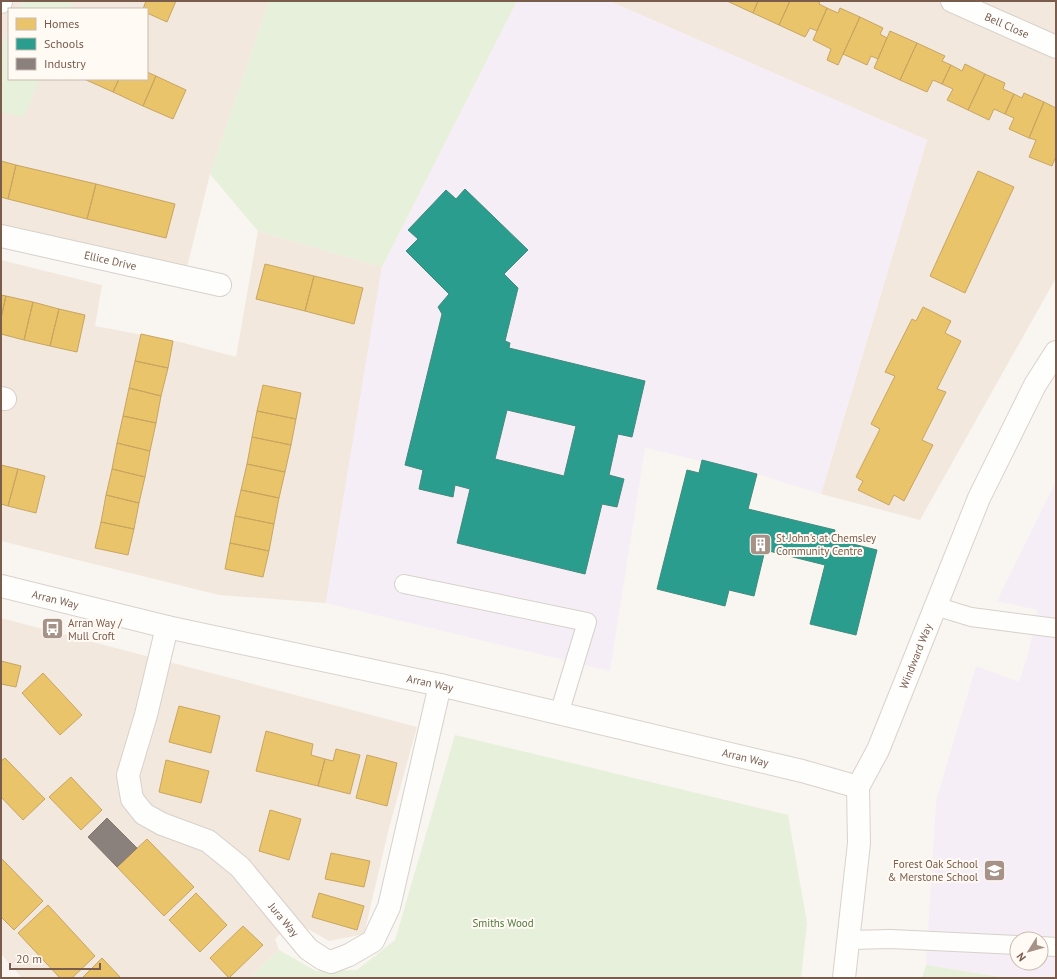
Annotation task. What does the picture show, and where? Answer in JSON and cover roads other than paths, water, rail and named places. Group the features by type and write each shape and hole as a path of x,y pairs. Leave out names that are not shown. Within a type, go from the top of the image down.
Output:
{"street":[{"name":"Bell Close","path":"957,2 1056,47"},
{"name":"Ellice Drive","path":"1,236 220,285"},
{"name":"Windward Way","path":"844,978 858,843 858,787 878,750 979,498 1035,386 1056,352"},
{"name":"Arran Way","path":"1,586 167,628 440,685 802,771 858,787"},
{"name":"Jura Way","path":"167,628 146,714 128,775 132,799 144,814 162,824 208,841 240,867 308,949 323,959 331,962 349,955 373,941 388,907 440,685"}],"lane":[{"path":"404,584 587,622 559,714"},
{"path":"935,606 970,617 1056,628"},
{"path":"849,940 891,939 1009,945"}],"place":[{"name":"St John's at Chemsley Community Centre","path":"761,544"},
{"name":"Arran Way / Mull Croft","path":"52,629"},
{"name":"Forest Oak School & Merstone School","path":"994,870"}],"park label":[{"name":"Smiths Wood","path":"503,923"}]}
